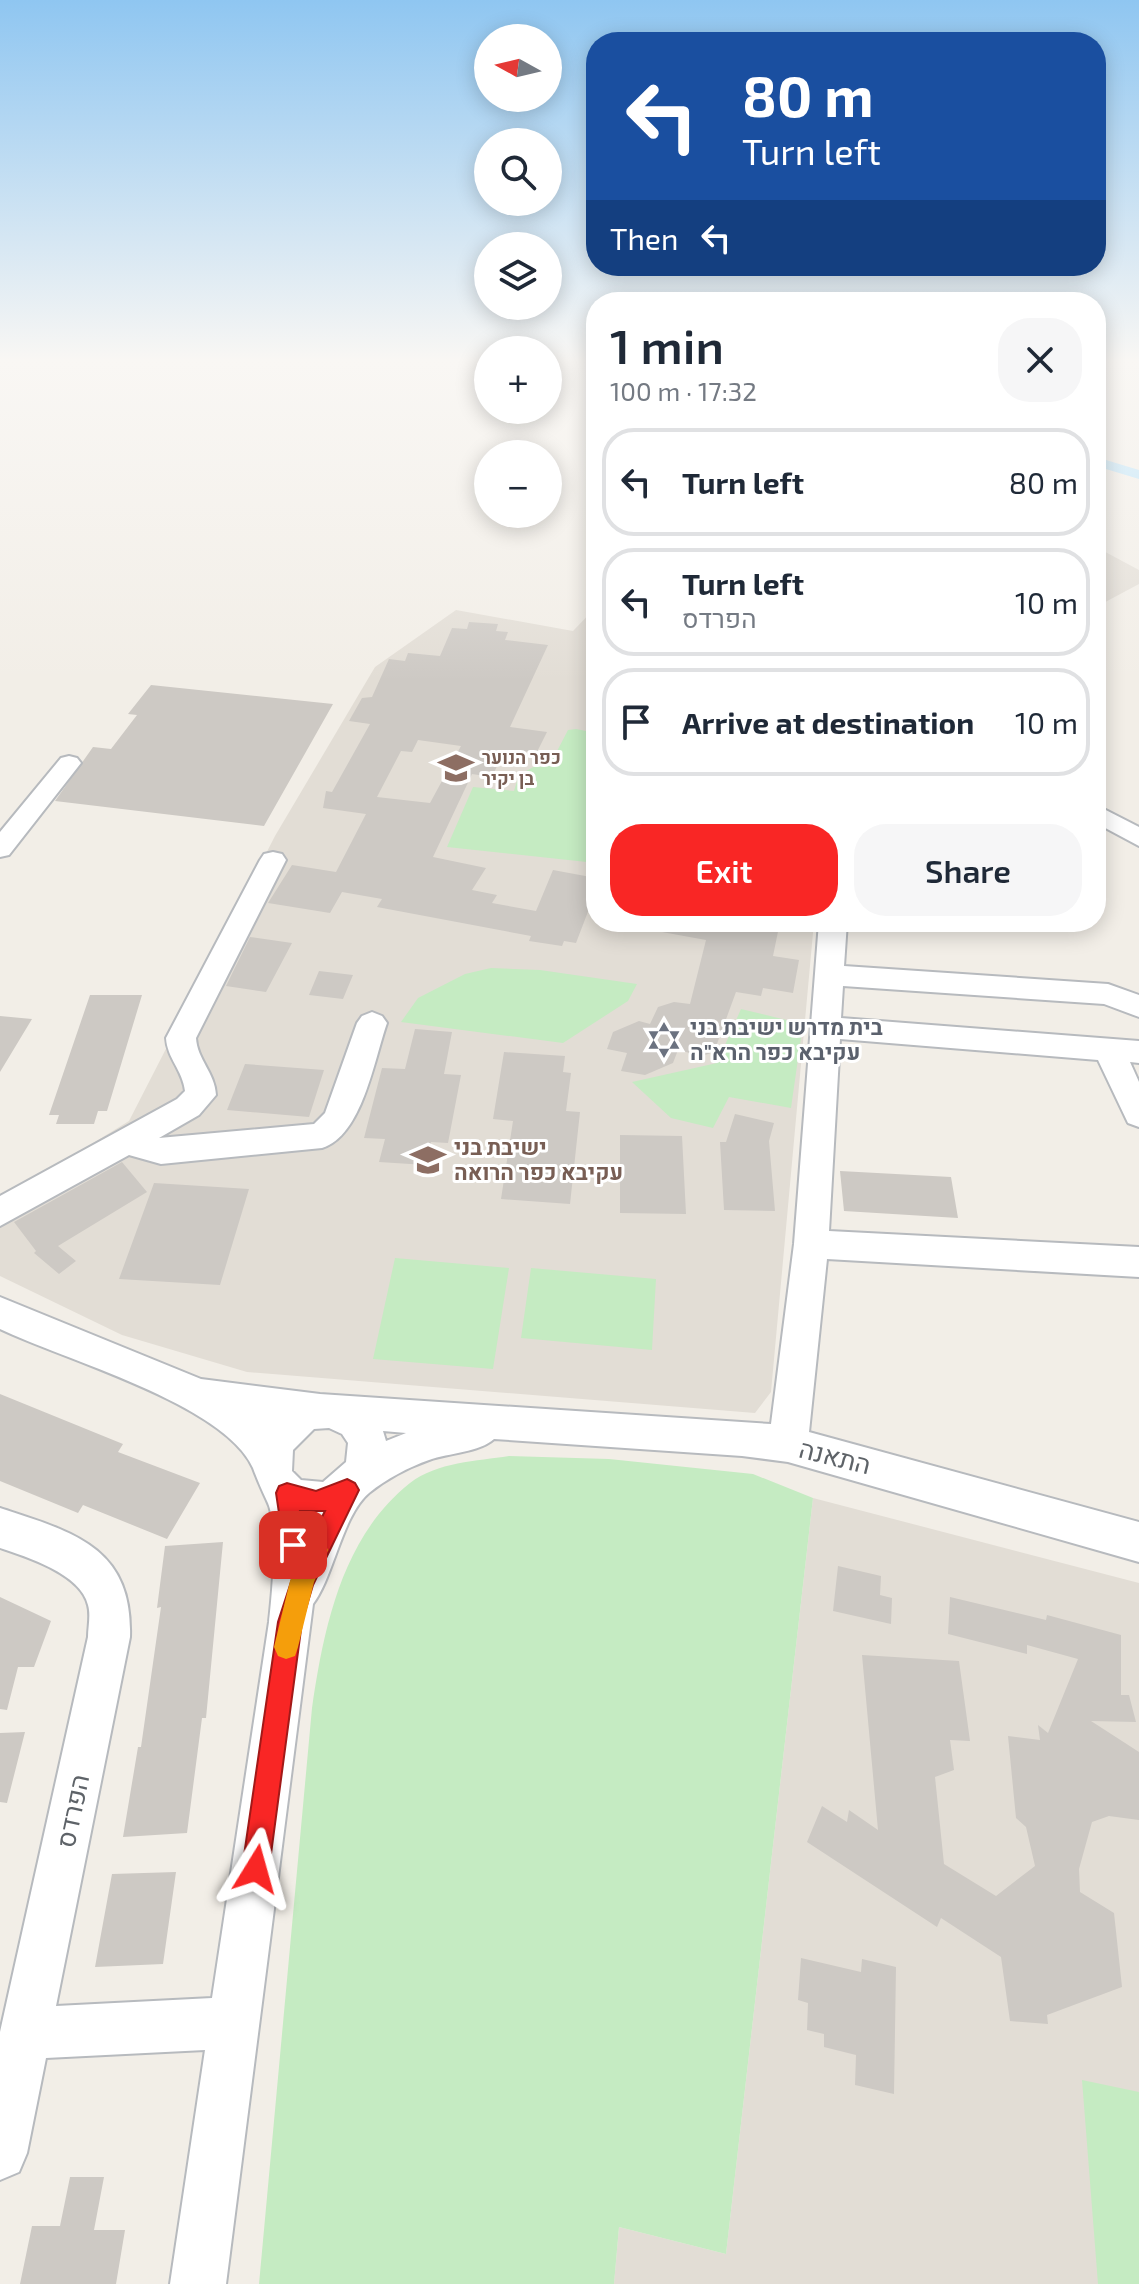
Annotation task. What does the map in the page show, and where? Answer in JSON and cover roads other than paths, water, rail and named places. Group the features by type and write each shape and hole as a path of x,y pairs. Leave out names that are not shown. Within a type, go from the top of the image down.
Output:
{"street":[{"path":"0,849 69,763"},
{"path":"1106,818 1139,838"},
{"path":"0,1212 188,1107 201,1095 201,1078 180,1047 181,1038 273,860"},
{"path":"788,1444 811,1244 833,932"},
{"path":"832,975 1108,994 1139,1007"},
{"path":"133,1138 141,1147 161,1151 322,1136 339,1119 372,1023"},
{"path":"827,1027 1124,1051 1139,1115"},
{"path":"811,1244 1139,1262"},
{"path":"0,1312 191,1392 251,1433 280,1478 300,1500 316,1502 332,1498 353,1484"},
{"name":"התאנה","path":"191,1392 327,1410 788,1444 1139,1542"},
{"path":"198,2284 290,1622 295,1568 277,1440 300,1417 327,1410 346,1414 358,1422 366,1434 369,1449 367,1464 353,1484 302,1581 290,1622"},
{"name":"התאנה","path":"353,1484 380,1462 435,1440 521,1422"},
{"name":"הפרדס","path":"0,1528 56,1548 78,1561 95,1577 109,1601 109,1637 0,2153"},
{"path":"27,2033 234,2023"}],"waterway":[{"path":"1116,468 1139,475"}],"place":[{"name":"כפר הנוער בן יקיר","path":"456,768"},
{"name":"בית מדרש ישיבת בני עקיבא כפר הרא\"ה","path":"664,1040"},
{"name":"ישיבת בני עקיבא כפר הרואה","path":"428,1160"}]}
